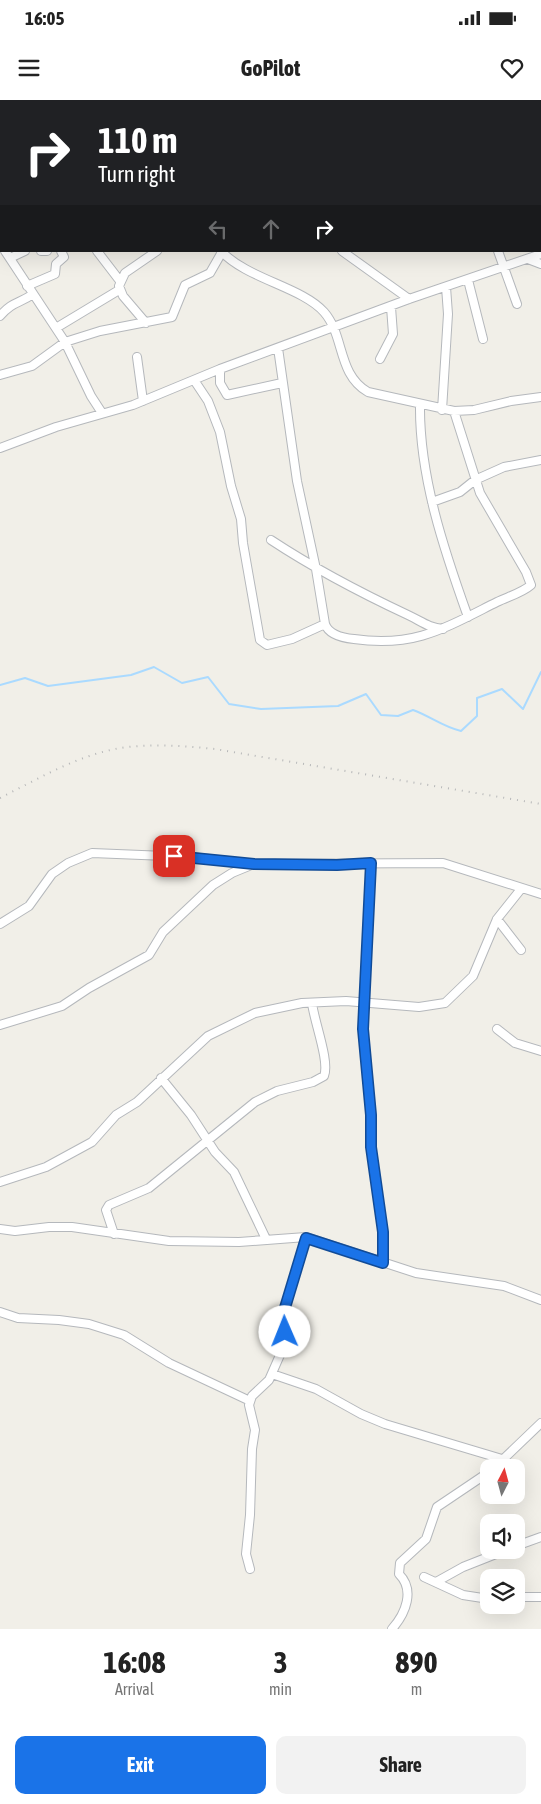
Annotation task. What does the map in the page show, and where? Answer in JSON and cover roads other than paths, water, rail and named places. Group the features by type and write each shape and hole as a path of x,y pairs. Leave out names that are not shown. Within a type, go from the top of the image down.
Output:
{"street":[{"path":"3,252 10,258 65,342 90,396 102,413"},
{"path":"10,258 23,252"},
{"path":"28,286 55,274 56,264 64,258 62,252"},
{"path":"98,252 146,323"},
{"path":"56,328 119,285 125,273 156,252"},
{"path":"0,376 32,366 65,342 100,331 172,317 184,285 210,273 222,252 251,272 316,305 324,313 334,329 348,370 358,386 373,394 454,411 474,410 511,401 541,397"},
{"path":"498,252 517,304"},
{"path":"354,254 409,299"},
{"path":"0,448 143,401 220,369 334,329 409,299 541,254"},
{"path":"528,259 541,264"},
{"path":"468,280 483,338"},
{"path":"442,410 448,314 446,287"},
{"path":"0,316 12,304 25,300 33,294"},
{"path":"380,359 393,334 391,307"},
{"path":"278,348 297,482 316,569 325,624 328,630 339,636 371,641 415,639 444,629 531,585 526,572 492,516 475,480 454,411"},
{"path":"137,357 143,401"},
{"path":"220,369 220,383 227,395 282,383"},
{"path":"194,380 208,401 220,432 231,486 241,519 243,543 260,640 263,644 292,640 325,624"},
{"path":"420,404 420,442 432,502 468,617"},
{"path":"432,502 460,492 475,480 512,465 541,460"},
{"path":"270,540 316,569 429,627 444,629"},
{"path":"0,924 29,906 52,874 68,863 92,853 192,857 254,864 443,863 541,894"},
{"path":"371,863 363,1029 371,1115 371,1147 383,1232 383,1263"},
{"path":"0,1025 62,1006 89,988 149,956 163,932 213,885 236,871 254,864"},
{"path":"0,1182 32,1173 72,1154 98,1136 116,1115 137,1102 208,1036 267,1009 293,1004 346,1001 419,1007 445,1002 473,976 497,919 521,889"},
{"path":"497,919 521,950"},
{"path":"114,1234 107,1207 149,1188 254,1102 277,1091 313,1082 324,1076 327,1064 317,1030 312,1003"},
{"path":"498,1029 515,1043 541,1051"},
{"path":"161,1078 215,1152 234,1172 266,1239"},
{"path":"0,1229 15,1231 61,1227 169,1241 239,1242 306,1238 429,1276 504,1286 541,1300"},
{"path":"250,1569 246,1554 250,1522 252,1449 255,1430 249,1411 250,1401 272,1374 285,1332 284,1311 306,1238"},
{"path":"0,1312 18,1318 90,1324 124,1334 182,1369 250,1401"},
{"path":"272,1374 316,1389 361,1414 400,1430 502,1458 541,1423"},
{"path":"392,1629 403,1614 408,1590 407,1582 399,1572 400,1562 426,1539 437,1506 480,1478"},
{"path":"525,1543 541,1537"},
{"path":"436,1582 463,1567 483,1559"},
{"path":"424,1577 463,1595 480,1597"},
{"path":"525,1597 541,1597"}],"waterway":[{"path":"0,685 25,678 48,686 131,675 154,667 182,683 208,677 229,704 261,709 338,706 366,694 381,715 398,716 413,710 448,727 461,731 477,716 477,698 502,689 523,709 541,672"}],"railway":[{"path":"0,798 77,760 110,750 138,746 182,746 215,749 541,804"}]}
